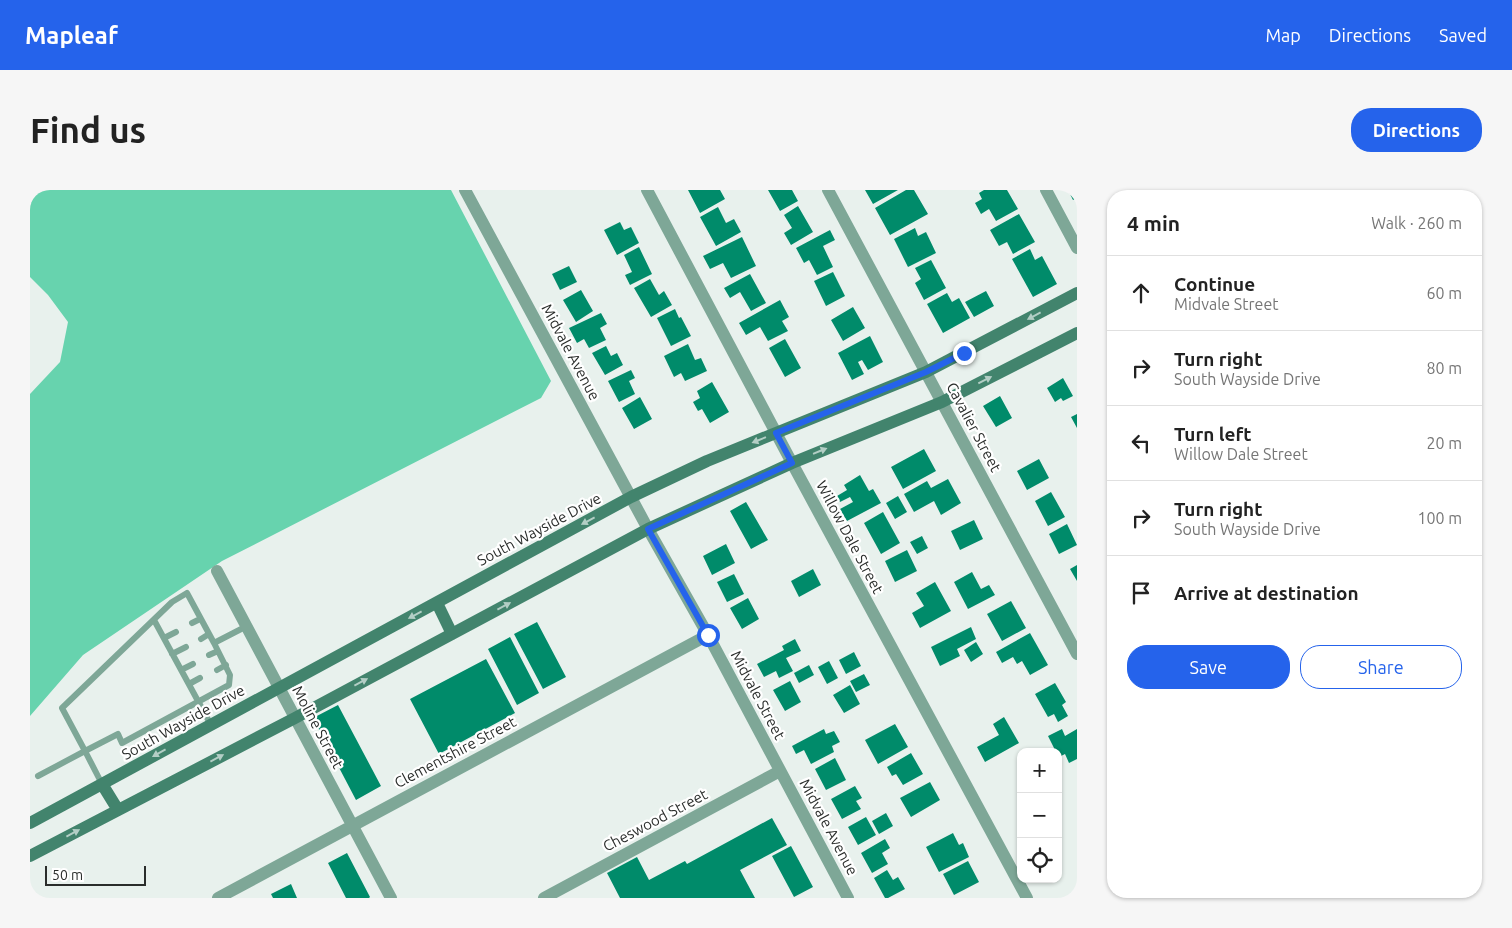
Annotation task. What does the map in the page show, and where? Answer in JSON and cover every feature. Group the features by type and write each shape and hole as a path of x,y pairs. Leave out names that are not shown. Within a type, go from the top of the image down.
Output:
{"main road":[{"name":"South Wayside Drive","path":"30,823 631,498 707,460 926,372 1077,293"},
{"path":"30,856 295,718 648,529 792,463 942,402 1077,333"},
{"path":"437,603 452,634"},
{"path":"102,784 118,810"}],"street":[{"name":"Midvale Avenue","path":"465,190 648,529"},
{"name":"Willow Dale Street","path":"647,190 1027,898"},
{"name":"Cavalier Street","path":"828,190 1077,654"},
{"path":"1046,190 1077,248"},
{"name":"Midvale Street","path":"648,529 708,635 780,771"},
{"name":"Moline Street","path":"218,571 391,898"},
{"name":"Clementshire Street","path":"218,898 708,635"},
{"name":"Midvale Avenue","path":"780,771 848,898"},
{"name":"Cheswood Street","path":"544,898 780,771"}],"lane":[{"path":"38,776 86,751 118,734 122,743 229,685 230,675 226,665 186,593 172,602 62,708 86,751 102,784"},
{"path":"192,624 200,619"},
{"path":"154,620 211,726"},
{"path":"214,643 247,626"},
{"path":"164,638 176,632"},
{"path":"201,639 209,634"},
{"path":"172,654 186,647"},
{"path":"209,655 218,651"},
{"path":"181,670 193,664"},
{"path":"217,670 226,665"},
{"path":"189,684 200,678"}],"green space":[{"path":"30,190 451,190 551,381 541,398 222,561 83,655 30,716 30,394 60,362 68,322 48,295 30,277"}],"building":[{"path":"688,190 720,190 725,199 700,213"},
{"path":"768,190 792,190 798,201 780,211"},
{"path":"865,190 898,190 873,204"},
{"path":"906,190 914,190 928,214 890,235 875,208"},
{"path":"984,190 1007,190 1018,209 996,221 989,209 981,214 975,203 982,199 979,193"},
{"path":"1068,190 1077,190 1077,198 1073,200"},
{"path":"798,206 813,232 791,245 784,233 792,228 784,215"},
{"path":"718,207 726,223 734,219 741,232 716,246 700,217"},
{"path":"1019,214 1035,242 1013,254 1007,242 999,246 990,230"},
{"path":"620,222 624,230 631,227 639,243 617,255 604,230"},
{"path":"915,228 918,236 926,232 936,253 908,267 894,239"},
{"path":"830,230 835,240 823,246 833,267 817,275 809,260 804,263 796,248"},
{"path":"742,237 756,266 731,278 723,263 710,269 703,256"},
{"path":"639,247 652,274 630,285 625,275 632,272 624,255"},
{"path":"1030,249 1035,260 1042,256 1057,284 1033,297 1012,259"},
{"path":"931,260 946,288 924,300 915,283 921,279 915,268"},
{"path":"569,266 577,282 560,290 552,274"},
{"path":"833,272 845,296 826,306 814,281"},
{"path":"750,274 766,303 751,311 740,292 730,298 724,288"},
{"path":"650,279 659,295 664,291 672,305 651,317 634,288"},
{"path":"581,290 593,311 576,322 563,300"},
{"path":"986,291 994,306 974,317 965,302"},
{"path":"947,293 952,302 959,298 970,318 943,333 927,304"},
{"path":"780,300 789,317 782,321 788,331 768,341 760,327 746,335 739,323"},
{"path":"853,307 865,328 843,341 831,320"},
{"path":"675,309 691,336 671,346 657,318"},
{"path":"601,313 607,324 600,328 606,340 589,348 584,339 577,343 569,328"},
{"path":"870,336 883,362 868,370 862,360 858,362 864,374 852,380 838,353"},
{"path":"785,339 801,368 785,377 769,348"},
{"path":"688,344 695,360 701,358 707,371 685,381 681,373 674,377 664,356"},
{"path":"606,346 611,356 617,353 623,365 605,375 592,353"},
{"path":"631,370 635,378 629,381 635,394 619,402 608,381"},
{"path":"1063,378 1073,396 1063,401 1061,398 1055,402 1047,388"},
{"path":"712,382 729,412 710,423 702,409 698,411 693,402 700,398 697,391"},
{"path":"1000,396 1012,418 996,427 983,406"},
{"path":"640,397 652,419 634,429 622,408"},
{"path":"1077,414 1077,428 1071,417"},
{"path":"924,449 936,471 903,489 891,467"},
{"path":"1039,459 1049,478 1027,490 1017,471"},
{"path":"860,475 869,491 873,489 881,503 847,521 840,509 853,502 850,497 840,502 837,496 847,490 844,485"},
{"path":"948,479 961,503 941,515 934,501 914,512 904,494 927,481 931,488"},
{"path":"1051,492 1065,517 1048,526 1035,501"},
{"path":"898,496 907,512 895,519 886,503"},
{"path":"746,502 768,540 751,549 730,511"},
{"path":"883,512 900,543 881,554 864,523"},
{"path":"974,520 983,539 960,550 951,531"},
{"path":"1067,524 1077,545 1059,554 1049,534"},
{"path":"922,536 928,548 917,554 910,542"},
{"path":"726,544 735,563 712,575 703,556"},
{"path":"907,550 917,571 895,582 885,561"},
{"path":"1077,565 1077,581 1070,569"},
{"path":"813,569 821,585 799,597 791,581"},
{"path":"972,572 981,589 989,585 995,595 968,609 954,582"},
{"path":"734,574 744,594 727,602 717,582"},
{"path":"935,582 951,611 920,628 912,613 924,606 916,593"},
{"path":"748,598 759,619 742,629 730,608"},
{"path":"1011,601 1026,628 1002,641 987,614"},
{"path":"537,622 566,677 543,689 514,634"},
{"path":"971,627 976,639 957,649 960,656 940,666 931,647"},
{"path":"1030,633 1048,665 1030,675 1022,661 1017,664 1013,657 1002,663 996,652"},
{"path":"510,637 539,693 517,705 488,649"},
{"path":"795,639 801,651 786,658 793,671 779,678 776,671 764,677 757,664 784,650 782,646"},
{"path":"976,642 983,654 971,662 964,650"},
{"path":"854,652 861,666 846,674 839,660"},
{"path":"486,659 515,713 439,754 410,699"},
{"path":"829,661 838,678 827,684 818,667"},
{"path":"809,665 814,675 799,683 794,673"},
{"path":"864,674 870,685 856,692 850,681"},
{"path":"790,681 801,702 785,711 773,690"},
{"path":"1055,683 1066,702 1062,705 1068,716 1058,722 1054,714 1048,717 1035,694"},
{"path":"850,685 860,704 844,713 833,695"},
{"path":"338,705 381,786 356,800 313,718"},
{"path":"1004,717 1019,743 985,762 977,747 999,735 993,724"},
{"path":"895,724 908,747 878,764 865,740"},
{"path":"824,729 826,734 834,731 840,742 832,746 834,752 811,764 804,750 796,754 792,746"},
{"path":"1062,729 1065,736 1077,729 1077,759 1069,763 1065,754 1062,756 1062,748 1054,748 1048,736"},
{"path":"911,753 923,774 903,785 896,774 892,776 887,767"},
{"path":"835,758 846,780 826,790 815,769"},
{"path":"930,782 940,800 911,817 900,798"},
{"path":"855,786 862,798 856,801 861,809 842,819 831,799"},
{"path":"886,813 893,826 879,834 872,821"},
{"path":"866,817 876,835 858,845 848,827"},
{"path":"772,818 787,845 740,870 755,898 620,898 607,873 637,857 649,880 685,861 687,864"},
{"path":"953,833 959,845 963,843 969,857 939,872 926,847"},
{"path":"885,839 890,848 882,853 888,864 872,873 861,853"},
{"path":"791,846 813,887 794,897 772,856"},
{"path":"347,853 369,898 346,898 328,863"},
{"path":"968,861 979,882 954,895 943,874"},
{"path":"887,870 893,880 898,877 905,889 885,898 874,878"},
{"path":"291,884 297,898 273,898 271,894"}],"route":[{"path":"708,635 648,529 792,463 776,433 926,372 964,353"}]}
